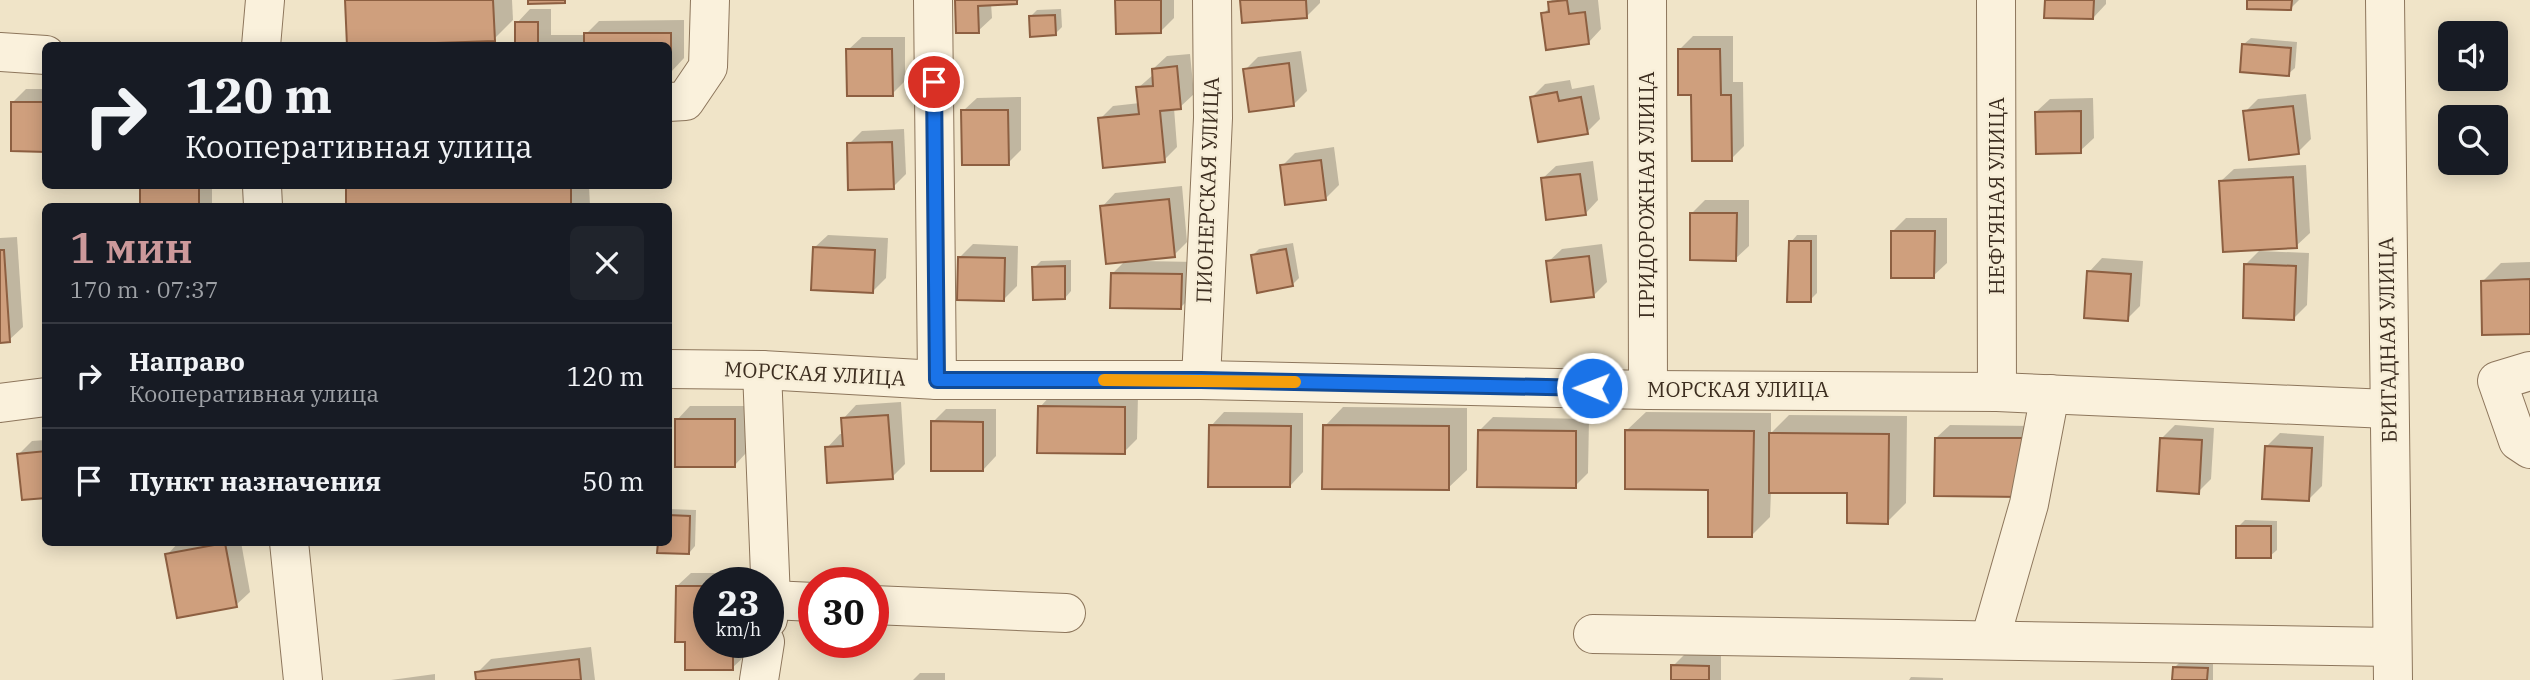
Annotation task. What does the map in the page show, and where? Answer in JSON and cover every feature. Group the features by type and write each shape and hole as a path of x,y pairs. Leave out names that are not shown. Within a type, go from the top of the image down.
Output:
{"street":[{"path":"261,42 264,0"},
{"path":"672,102 685,101 708,67 710,0"},
{"path":"933,0 937,380"},
{"name":"ПИОНЕРСКАЯ УЛИЦА","path":"1201,380 1213,118 1212,0"},
{"name":"ПРИДОРОЖНАЯ УЛИЦА","path":"1647,0 1648,390"},
{"name":"НЕФТЯНАЯ УЛИЦА","path":"1996,0 1997,393"},
{"name":"БРИГАДНАЯ УЛИЦА","path":"2385,0 2392,664"},
{"path":"0,52 42,55"},
{"name":"МОРСКАЯ УЛИЦА","path":"672,369 762,370 937,380 1201,380 1648,390 2050,394 2388,409"},
{"path":"762,370 769,567"},
{"path":"2530,371 2497,381 2518,441 2530,449"},
{"path":"1990,640 2029,504 2050,394"},
{"path":"0,403 42,398"},
{"path":"289,546 303,680"},
{"path":"889,605 1066,613"},
{"path":"1593,634 1990,640 2392,664"},
{"path":"759,680 762,658"}],"building":[{"path":"345,0 493,0 495,41 347,42"},
{"path":"528,0 565,0 565,3 528,4"},
{"path":"955,0 1017,0 1017,4 978,6 979,33 956,33"},
{"path":"1115,0 1161,0 1161,33 1116,34"},
{"path":"1240,0 1306,0 1307,18 1242,23"},
{"path":"1567,0 1569,14 1585,12 1589,44 1546,50 1541,13 1549,12 1548,2"},
{"path":"2045,0 2094,0 2093,19 2044,18"},
{"path":"2247,0 2292,0 2291,10 2247,9"},
{"path":"1055,15 1056,35 1030,37 1029,16"},
{"path":"515,22 538,22 538,42 515,42"},
{"path":"584,33 671,33 671,42 584,42"},
{"path":"2242,44 2291,48 2289,76 2240,72"},
{"path":"846,49 892,49 893,96 847,96"},
{"path":"1678,49 1720,49 1721,95 1731,95 1732,161 1692,161 1691,95 1678,95"},
{"path":"1289,63 1294,106 1249,112 1243,69"},
{"path":"1177,66 1181,109 1160,111 1165,162 1103,168 1098,118 1139,114 1136,87 1153,86 1152,69"},
{"path":"1557,92 1559,101 1581,97 1588,134 1538,142 1530,97"},
{"path":"11,102 42,102 42,152 11,151"},
{"path":"2293,106 2299,154 2249,160 2243,111"},
{"path":"961,110 1008,110 1009,165 962,165"},
{"path":"2081,111 2081,153 2036,154 2035,112"},
{"path":"892,142 894,189 848,190 847,143"},
{"path":"1321,160 1326,200 1285,205 1280,165"},
{"path":"1580,174 1586,215 1546,220 1541,178"},
{"path":"2293,177 2297,248 2223,252 2219,181"},
{"path":"140,189 199,189 199,203 140,203"},
{"path":"346,189 571,189 571,203 346,203"},
{"path":"1169,199 1175,257 1106,264 1100,206"},
{"path":"1690,213 1737,213 1736,261 1690,260"},
{"path":"1891,231 1935,231 1934,278 1891,278"},
{"path":"1789,241 1811,241 1811,302 1787,302"},
{"path":"813,247 875,250 873,293 811,290"},
{"path":"1286,249 1293,286 1257,293 1251,255"},
{"path":"0,250 4,250 10,342 0,343"},
{"path":"1589,256 1594,297 1551,302 1546,261"},
{"path":"958,257 1005,258 1004,301 957,300"},
{"path":"2244,264 2296,266 2294,320 2243,318"},
{"path":"1065,266 1065,299 1033,300 1032,267"},
{"path":"2087,271 2131,274 2128,321 2084,318"},
{"path":"1111,273 1182,274 1181,309 1110,308"},
{"path":"2530,279 2530,334 2482,335 2481,281"},
{"path":"1038,406 1125,407 1125,454 1037,453"},
{"path":"888,415 893,479 827,483 825,447 843,446 841,418"},
{"path":"675,419 735,419 735,467 675,467"},
{"path":"931,421 983,422 983,471 931,471"},
{"path":"1209,425 1291,426 1290,487 1208,487"},
{"path":"1323,425 1449,426 1449,490 1322,489"},
{"path":"1478,430 1576,431 1576,488 1477,487"},
{"path":"1625,430 1754,431 1752,537 1708,537 1708,490 1625,489"},
{"path":"1769,433 1889,434 1888,524 1847,523 1847,493 1769,493"},
{"path":"1935,438 2022,438 2022,497 1934,496"},
{"path":"2160,438 2202,440 2199,494 2157,491"},
{"path":"2265,446 2312,448 2309,501 2262,499"},
{"path":"42,451 42,498 22,500 17,454"},
{"path":"672,515 690,516 689,554 657,553 658,546 672,546"},
{"path":"2236,526 2271,526 2271,558 2236,558"},
{"path":"209,546 226,546 237,607 177,618 165,554"},
{"path":"676,586 693,586 693,658 733,658 733,670 685,670 685,642 675,642"},
{"path":"579,659 581,680 476,680 475,672"},
{"path":"1671,665 1709,666 1709,680 1671,680"},
{"path":"2173,667 2208,668 2207,680 2172,680"}],"slow traffic":[{"path":"1104,380 1295,382"}],"route":[{"path":"934,82 937,380 1201,380 1592,388"}]}
